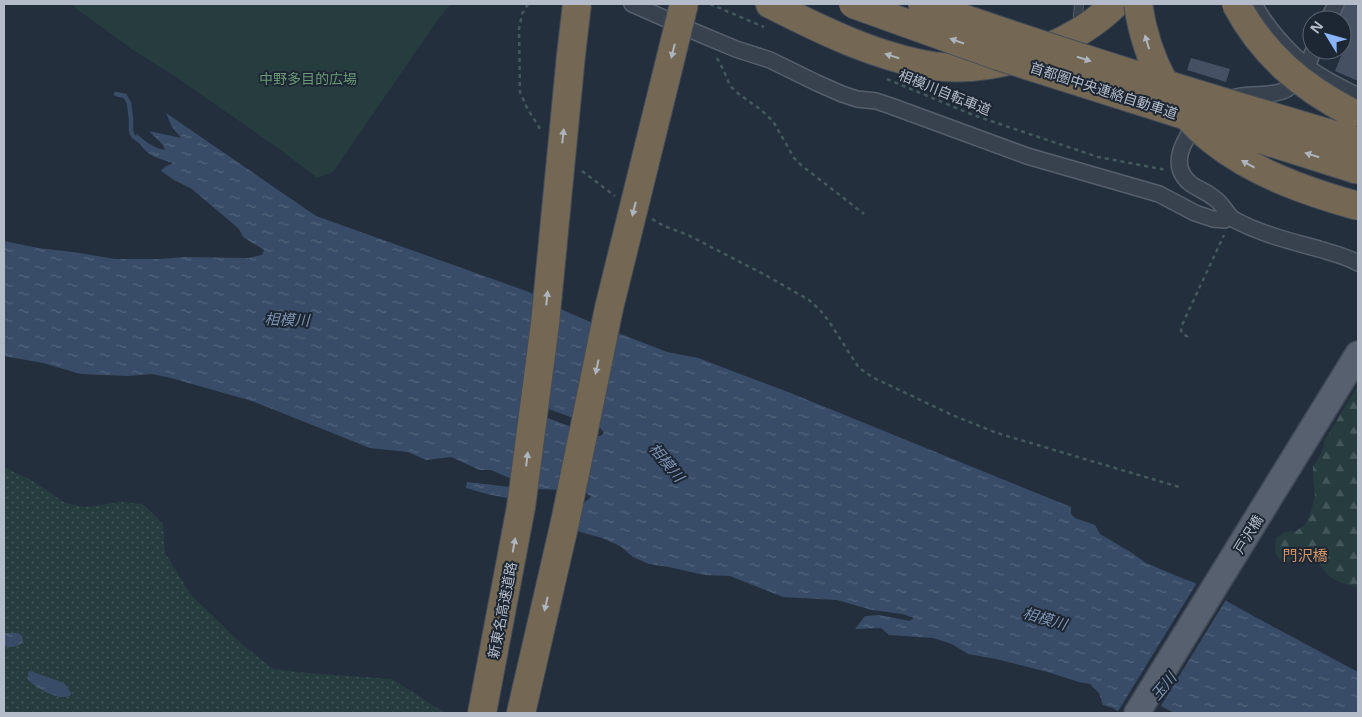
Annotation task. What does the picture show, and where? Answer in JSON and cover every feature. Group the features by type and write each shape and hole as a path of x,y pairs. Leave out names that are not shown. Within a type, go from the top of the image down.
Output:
{"highway":[{"name":"新東名高速道路","path":"482,713 521,507 545,324 577,4"},
{"path":"521,713 565,522 609,308 684,4"},
{"name":"首都圏中央連絡自動車道","path":"853,4 998,56 1358,170"},
{"name":"首都圏中央連絡自動車道","path":"922,4 1009,35 1179,89 1358,142"},
{"path":"768,15 809,23 865,47 913,62 935,66 980,66 1035,53 1077,34 1115,4"},
{"path":"1138,4 1147,45 1157,70 1169,92 1184,113 1203,132 1244,163 1268,175 1313,193 1358,206"},
{"path":"1236,4 1268,51 1288,71 1329,101 1358,116"}],"main road":[{"name":"戸沢橋","path":"1137,713 1358,354"}],"street":[{"path":"632,4 700,34 770,60 816,83 850,96 865,101 876,101 1027,156 1159,194 1196,213 1213,219 1225,220 1232,218"},
{"path":"1254,4 1277,37 1306,66 1358,96"},
{"path":"1309,60 1298,80 1286,91 1274,94 1236,96 1217,103 1202,114 1184,142 1179,159 1180,169 1183,177 1196,188 1218,200 1232,218 1265,233 1343,256 1358,263"}],"lane":[{"path":"1077,34 1079,4"}],"path":[{"path":"528,4 522,14 519,29 520,92 526,108 544,134"},
{"path":"710,4 768,15"},
{"path":"700,34 713,51 730,86 773,121 794,158 864,214"},
{"name":"相模川自転車道","path":"882,77 973,115 1098,157 1175,172 1180,169"},
{"path":"576,166 618,198"},
{"path":"646,215 664,226 688,235 767,276 809,300 828,320 859,368 874,378 950,414 997,433 1179,487"},
{"path":"1188,337 1181,330 1182,325 1232,218"}],"green space":[{"name":"中野多目的広場","path":"70,4 451,4 437,21 333,172 317,178 282,151 173,75 133,50"},
{"path":"1358,385 1358,587 1332,578 1307,550 1296,555 1286,564 1279,559 1275,550 1276,538 1285,532 1296,531 1306,524 1315,496 1313,467 1322,452 1325,440"},
{"path":"4,467 35,482 65,503 86,507 120,502 143,504 163,524 165,553 191,595 244,646 273,669 392,679 445,713 4,713 4,646 9,647 18,633 4,633"}],"water":[{"path":"166,113 316,216 529,292 595,324 667,352 698,358 788,392 1071,507 1071,514 1075,518 1095,525 1100,534 1146,563 1193,582 1358,672 1358,713 1174,713 1161,706 1119,712 1103,705 1099,693 1090,684 996,659 968,654 952,644 933,638 889,635 881,628 855,629 865,616 879,615 910,621 914,618 902,614 872,610 837,600 783,597 730,576 704,575 649,564 633,557 620,546 602,538 577,531 553,514 585,502 591,497 584,491 538,489 529,496 507,498 487,494 466,488 467,482 518,488 521,483 491,470 480,470 451,457 426,460 408,452 370,448 252,401 171,378 152,374 128,376 81,374 43,363 4,356 4,241 115,259 248,258 262,255 264,250 243,237 239,229 192,189 161,171 173,163 149,154 138,140 136,133 149,144 165,150 163,145 149,131 181,138 172,127","holes":["546,408 600,428 603,434 596,436 545,417"]},
{"path":"4,633 18,633 22,636 23,642 14,647 4,646"},
{"path":"30,671 64,683 71,693 70,696 53,695 42,690 28,680 28,673"}],"pier":[{"path":"1198,581 1227,598 1159,709 1156,708 1154,713 1117,713"}],"building":[{"path":"1345,4 1358,4 1358,81 1335,71 1340,60 1352,60 1352,10 1342,10"},
{"path":"1191,58 1230,69 1226,82 1187,70"}],"waterway":[{"path":"116,94 125,96 129,103 131,131 133,136 141,142"}],"district":[{"name":"門沢橋","path":"1305,555"}],"water label":[{"name":"相模川","path":"287,319"},
{"name":"相模川","path":"667,462"},
{"name":"相模川","path":"1045,618"},
{"name":"玉川","path":"1163,686"}]}
